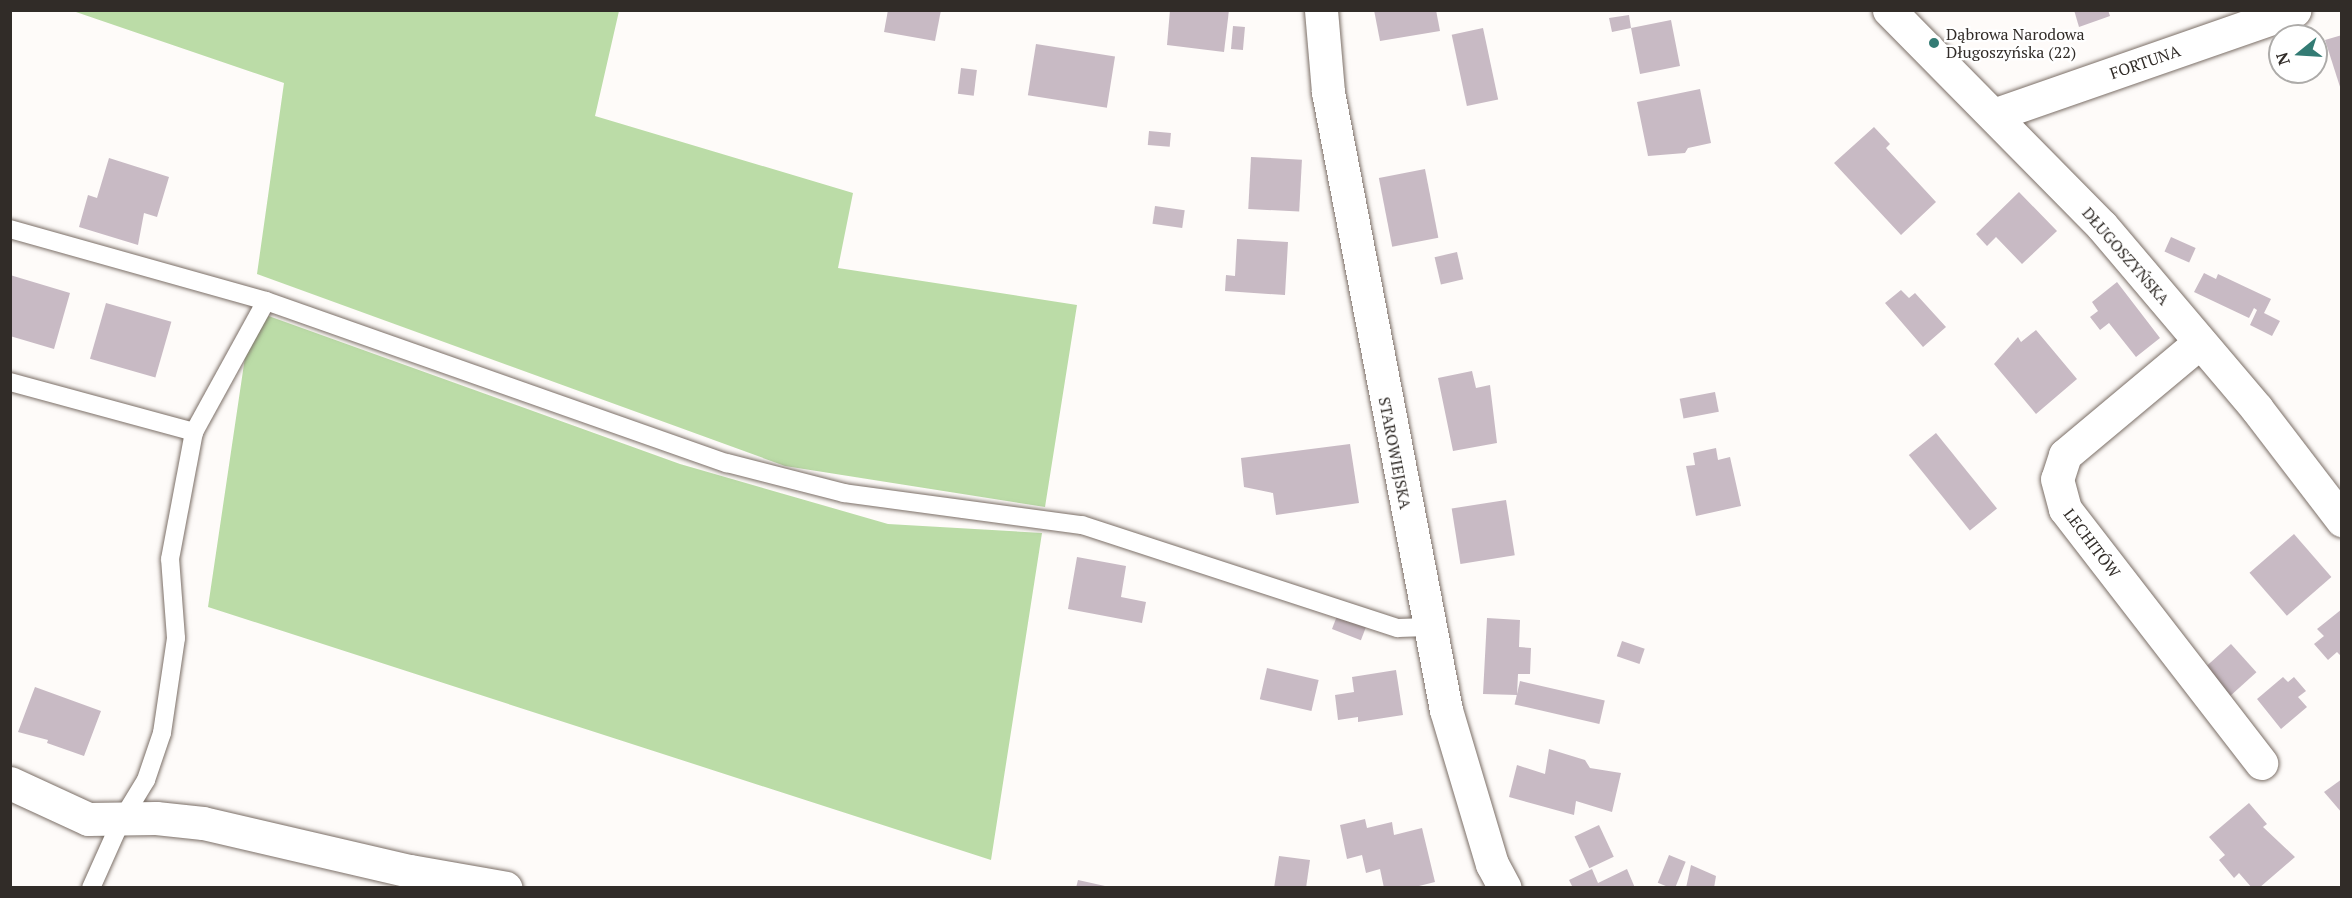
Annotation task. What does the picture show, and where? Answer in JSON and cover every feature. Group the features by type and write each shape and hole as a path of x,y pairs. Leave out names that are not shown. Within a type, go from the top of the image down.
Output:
{"street":[{"name":"STAROWIEJSKA","path":"1321,10 1328,92 1446,710 1492,864 1505,888"},
{"name":"DŁUGOSZYŃSKA","path":"1889,10 1995,114 2102,226 2200,342 2342,520"},
{"name":"FORTUNA","path":"1995,114 2294,10"},
{"name":"LECHITÓW","path":"2200,342 2065,455 2057,479 2065,509 2261,763"},
{"path":"10,783 88,819 121,821 156,818 203,823 410,871 506,888"}],"lane":[{"path":"10,229 266,301 727,462 844,493 1083,525 1398,628 1429,627"},
{"path":"91,888 121,821 146,780 162,733 176,638 170,559 194,432 266,301"},
{"path":"10,382 194,432"}],"green space":[{"path":"73,11 619,11 595,116 853,193 838,268 1077,305 1045,507 785,466 257,274 284,83"},
{"path":"252,310 680,464 888,524 1042,533 991,860 208,607"}],"building":[{"path":"888,10 941,10 935,41 884,32"},
{"path":"1170,10 1229,10 1224,52 1167,45"},
{"path":"1374,10 1436,10 1440,31 1380,41"},
{"path":"2074,10 2108,10 2110,16 2079,27"},
{"path":"1629,15 1631,28 1612,32 1609,18"},
{"path":"1671,20 1680,66 1640,74 1631,28"},
{"path":"1233,26 1245,27 1243,50 1231,49"},
{"path":"1483,28 1498,99 1467,106 1452,35"},
{"path":"2342,35 2342,90 2328,49 2328,39"},
{"path":"1036,44 1115,57 1107,108 1028,95"},
{"path":"961,68 977,70 974,96 958,94"},
{"path":"1700,89 1711,143 1688,148 1685,153 1648,156 1637,102"},
{"path":"1874,127 1890,144 1886,148 1936,202 1901,235 1834,163"},
{"path":"1149,131 1171,133 1170,147 1148,145"},
{"path":"1251,157 1302,160 1299,212 1248,209"},
{"path":"109,158 169,177 157,217 144,213 138,245 79,227 88,195 97,198"},
{"path":"1425,169 1438,238 1392,247 1379,178"},
{"path":"2019,192 2057,231 2022,264 1996,237 1987,246 1976,234"},
{"path":"1155,206 1185,210 1182,228 1152,224"},
{"path":"2171,237 2196,248 2189,263 2164,252"},
{"path":"1237,239 1288,242 1285,295 1225,291 1226,275 1235,276"},
{"path":"1457,252 1463,279 1441,284 1435,257"},
{"path":"2204,273 2216,279 2218,274 2271,299 2264,313 2280,321 2272,336 2250,325 2257,310 2254,308 2249,318 2194,292"},
{"path":"10,275 70,293 54,349 10,336"},
{"path":"2117,282 2160,338 2136,357 2109,323 2100,330 2090,317 2098,311 2092,302"},
{"path":"1901,290 1909,298 1915,293 1946,327 1923,347 1885,303"},
{"path":"106,303 171,322 155,377 90,359"},
{"path":"2036,330 2077,379 2036,414 1994,364 2018,337 2021,342"},
{"path":"1472,371 1476,388 1490,385 1497,443 1453,451 1438,378"},
{"path":"1715,392 1719,412 1683,419 1680,399"},
{"path":"1936,433 1997,508 1970,530 1909,455"},
{"path":"1350,444 1359,503 1276,515 1273,493 1244,487 1241,458"},
{"path":"1716,448 1718,460 1730,457 1741,506 1696,516 1686,466 1695,465 1693,453"},
{"path":"1506,500 1515,555 1460,564 1452,509"},
{"path":"2294,534 2331,577 2287,616 2249,573"},
{"path":"1077,557 1126,566 1121,597 1146,602 1142,623 1068,609"},
{"path":"2342,609 2342,657 2337,652 2328,660 2314,644 2324,636 2317,629"},
{"path":"1337,616 1366,627 1361,640 1332,629"},
{"path":"1487,618 1520,620 1519,647 1531,648 1530,674 1518,674 1517,695 1483,694"},
{"path":"1622,641 1645,649 1639,664 1617,656"},
{"path":"2231,644 2256,672 2230,696 2205,667"},
{"path":"1267,668 1319,680 1311,711 1260,699"},
{"path":"1396,670 1403,715 1358,722 1358,717 1338,720 1335,695 1354,692 1352,677"},
{"path":"2283,677 2288,682 2294,677 2306,691 2298,697 2307,707 2281,729 2257,699"},
{"path":"1520,681 1605,701 1599,724 1515,704"},
{"path":"35,687 101,711 84,756 47,743 48,740 18,732"},
{"path":"1549,749 1585,760 1590,768 1621,773 1612,812 1576,801 1574,815 1509,797 1517,765 1545,774"},
{"path":"2342,779 2342,813 2324,792"},
{"path":"2249,803 2267,824 2263,827 2295,857 2259,888 2252,888 2239,873 2234,878 2219,860 2225,855 2209,837"},
{"path":"1365,819 1367,828 1392,822 1394,835 1422,828 1435,882 1411,888 1384,888 1380,869 1366,873 1362,855 1347,859 1340,825"},
{"path":"1599,825 1614,857 1589,868 1575,836"},
{"path":"1669,855 1686,862 1675,888 1658,883"},
{"path":"1279,856 1310,860 1306,888 1274,888"},
{"path":"1691,865 1716,876 1714,888 1686,888"},
{"path":"1592,869 1598,883 1627,869 1635,888 1573,888 1569,880"},
{"path":"1078,880 1105,886 1105,888 1076,888"}],"place":[{"name":"Dąbrowa Narodowa Długoszyńska (22)","path":"1934,43"}]}
